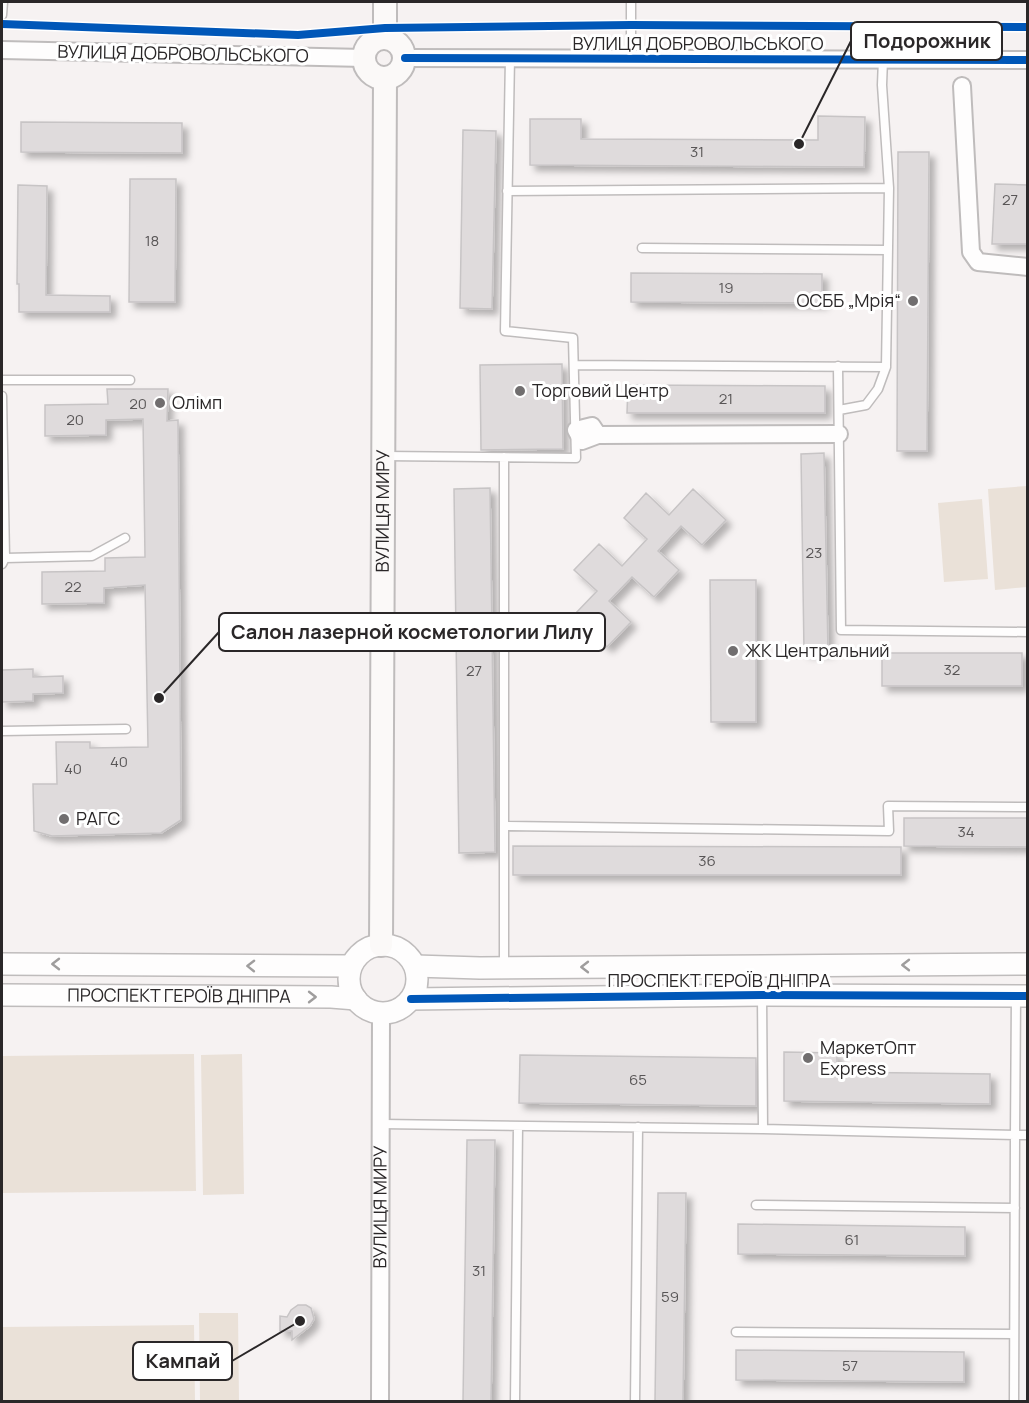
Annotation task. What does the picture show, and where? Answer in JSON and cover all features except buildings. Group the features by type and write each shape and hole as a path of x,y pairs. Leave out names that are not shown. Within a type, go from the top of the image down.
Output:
{"main road":[{"path":"385,2 385,37"},
{"path":"385,37 401,46 405,58 400,70 391,77 385,78 368,70 364,58 368,46 378,38 385,37"},
{"name":"ВУЛИЦЯ МИРУ","path":"381,945 385,78"}],"street":[{"name":"ВУЛИЦЯ ДОБРОВОЛЬСЬКОГО","path":"2,50 364,58"},
{"name":"ВУЛИЦЯ ДОБРОВОЛЬСЬКОГО","path":"405,58 1028,60"},
{"path":"962,86 971,252 978,262 1028,267"},
{"path":"576,430 592,426 598,435 839,434"},
{"path":"381,945 401,950 415,966 418,977 416,989 403,1008 393,1012 381,1014 371,1011 356,999 349,982 351,966 360,955 369,948 381,945"},
{"name":"ПРОСПЕКТ ГЕРОЇВ ДНІПРА","path":"2,964 351,966"},
{"name":"ПРОСПЕКТ ГЕРОЇВ ДНІПРА","path":"415,966 1028,964"},
{"path":"947,995 949,965"},
{"name":"ПРОСПЕКТ ГЕРОЇВ ДНІПРА","path":"411,999 762,994 1022,996"},
{"name":"ПРОСПЕКТ ГЕРОЇВ ДНІПРА","path":"2,995 356,999"},
{"name":"ВУЛИЦЯ МИРУ","path":"380,1401 381,1014"}],"lane":[{"path":"2,15 3,2"},
{"path":"630,2 631,59"},
{"path":"383,456 576,458 573,338 505,331 510,58"},
{"path":"839,410 866,405 878,389 886,367 889,188 882,85 883,59"},
{"path":"507,191 889,188"},
{"path":"642,248 887,250"},
{"path":"574,365 886,367"},
{"path":"838,366 841,630 1028,632"},
{"path":"2,380 130,380"},
{"path":"2,396 3,561 92,556 124,538"},
{"path":"504,457 504,967"},
{"path":"2,731 126,729"},
{"path":"504,826 889,831 888,806 1028,807"},
{"path":"762,994 763,1129"},
{"path":"1014,1401 1015,1135 1022,996"},
{"path":"381,1124 1028,1135"},
{"path":"515,1401 518,1126"},
{"path":"635,1401 638,1127"},
{"path":"756,1205 1015,1208"},
{"path":"736,1332 1014,1334"}],"shaded area":[{"path":"1027,486 1027,587 995,590 988,489"},
{"path":"982,499 988,579 944,582 938,503"},
{"path":"194,1054 196,1191 2,1193 2,1056"},
{"path":"242,1054 244,1194 203,1195 201,1055"},
{"path":"199,1313 238,1313 239,1401 200,1401"},
{"path":"194,1325 195,1401 2,1401 2,1327"}],"cycle path":[{"path":"2,24 298,35 385,28 631,25 1028,27"},
{"path":"405,58 1028,60"},
{"path":"411,999 762,995 1028,996"}],"place":[{"name":"Подорожник","path":"799,144"},
{"name":"ОСББ „Мрія“","path":"913,301"},
{"name":"Торговий Центр","path":"520,391"},
{"name":"Олімп","path":"160,403"},
{"name":"ЖК Центральний","path":"733,651"},
{"name":"Салон лазерной косметологии Лилу","path":"159,698"},
{"name":"РАГС","path":"64,819"},
{"name":"МаркетОпт Express","path":"808,1058"},
{"name":"Кампай","path":"300,1321"}]}
